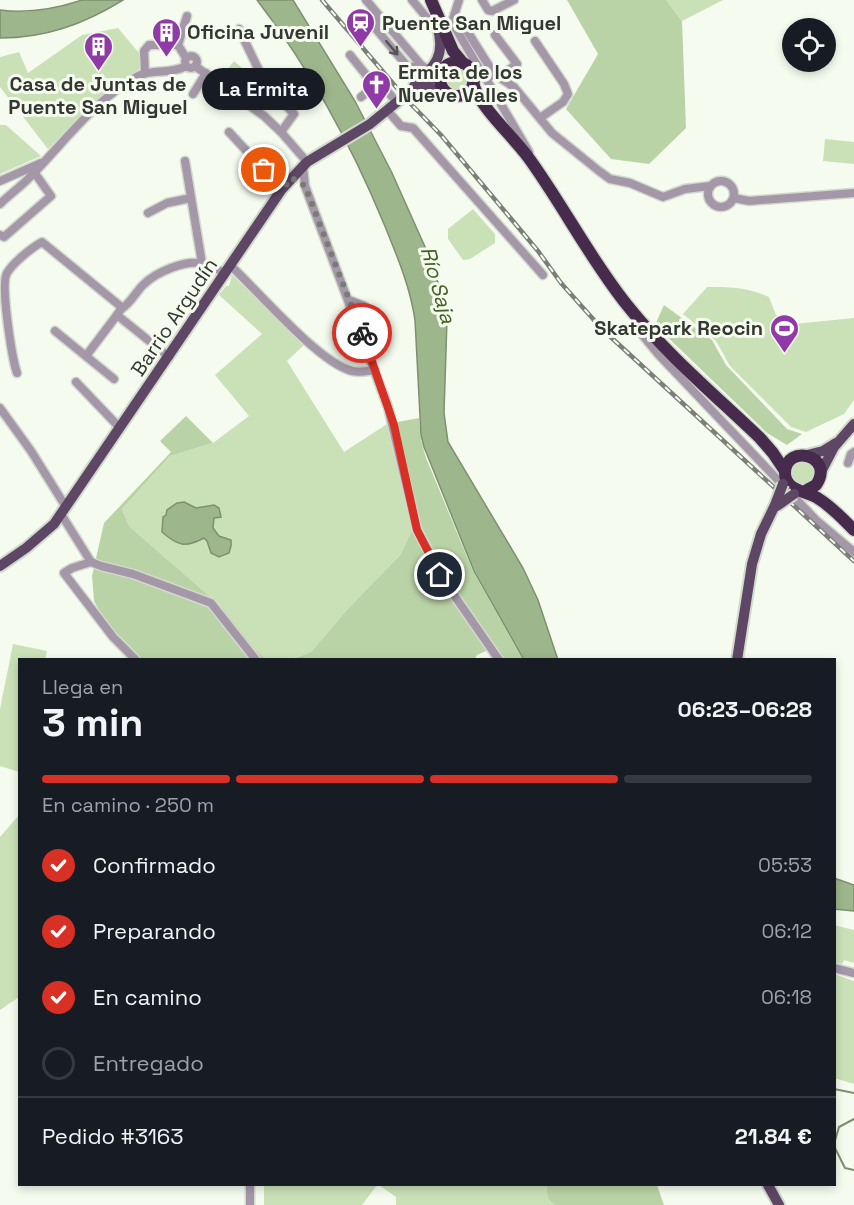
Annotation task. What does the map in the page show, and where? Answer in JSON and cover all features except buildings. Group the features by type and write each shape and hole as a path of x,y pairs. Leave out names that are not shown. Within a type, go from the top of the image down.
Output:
{"highway":[{"path":"431,0 454,54 476,72"},
{"path":"438,74 449,54 448,39"},
{"path":"438,74 455,62 476,72"},
{"path":"438,74 453,95 468,91 473,84 476,72"},
{"path":"473,84 480,99 540,174 609,281 641,322 760,438 773,453 784,477 791,486 799,492 822,500 854,530"},
{"path":"463,94 478,102 498,120"},
{"path":"760,438 779,450 817,461 825,494 836,513"},
{"path":"784,477 788,463 801,456"},
{"path":"799,492 814,487 820,476"}],"main road":[{"path":"431,0 441,43 438,74"},
{"path":"408,93 438,74"},
{"path":"408,93 438,74"},
{"name":"Barrio Argudín","path":"0,566 49,530 282,189 305,164 370,124 408,93"},
{"path":"820,476 830,453 854,424"},
{"path":"801,456 823,451 838,442"},
{"path":"736,658 752,564 761,534 774,508 784,477"},
{"path":"774,508 799,492"},
{"path":"769,1186 779,1205"}],"street":[{"path":"366,0 380,17 438,74"},
{"path":"412,0 427,18 427,23"},
{"path":"459,0 452,22 476,72 524,142 540,174"},
{"path":"482,0 488,10 492,11 514,0"},
{"path":"187,16 178,45 189,64 206,73 250,105 281,132 305,164 305,186 394,425 417,530 447,585 498,658"},
{"path":"455,27 462,23 496,75 514,87 552,133 610,179 630,183 663,197 685,189 710,186 720,180 728,182 734,189 734,198 726,207 714,205 708,194 710,186"},
{"path":"239,29 266,85 294,114 281,132"},
{"path":"476,72 496,75 517,64 495,35"},
{"path":"535,41 564,84 568,94 563,102 540,118"},
{"path":"145,73 144,51 149,45 178,45"},
{"path":"350,55 375,86 385,89 397,102"},
{"path":"0,204 24,183 92,112 129,82 145,73 178,71 189,64"},
{"path":"193,94 206,73"},
{"path":"250,105 266,85"},
{"path":"361,97 375,86"},
{"path":"387,110 401,126 413,128 543,275"},
{"path":"229,132 282,189"},
{"path":"2,180 44,161"},
{"path":"185,161 202,263"},
{"path":"0,235 4,237 51,196 34,172"},
{"path":"292,178 305,186"},
{"path":"2,180 24,183"},
{"path":"734,198 749,201 854,193"},
{"path":"148,213 167,203 191,198"},
{"path":"17,373 7,317 4,282 6,274 42,242 119,304 119,312 169,357"},
{"path":"86,356 142,286 164,271 202,263 228,269 335,364 351,371 375,370"},
{"path":"349,300 364,306 376,319 358,325"},
{"path":"641,322 638,328 640,332 657,354 816,520 854,552"},
{"path":"55,331 114,379"},
{"path":"76,382 120,428"},
{"path":"0,408 31,451 91,562 133,573 211,603 254,658"},
{"path":"848,463 854,452"},
{"path":"91,562 64,573 112,637 134,658"},
{"path":"836,968 854,973"},
{"path":"250,1186 250,1205"}],"shaded area":[{"path":"567,0 666,0 682,21 686,128 649,164 611,159 566,109 598,54"},
{"path":"666,0 723,0 682,21"},
{"path":"118,28 139,53 143,66 89,108 48,149 0,87 0,57 19,52 28,73 82,35"},
{"path":"234,61 259,83 252,92 227,70"},
{"path":"456,68 464,71 467,79 464,87 456,90 448,87 445,79 448,71"},
{"path":"0,125 6,125 41,156 0,174"},
{"path":"825,139 854,142 854,164 823,161"},
{"path":"473,209 495,234 495,243 470,259 463,260 448,239 448,229"},
{"path":"232,275 304,345 287,361 344,452 387,424 412,530 401,554 345,612 311,652 294,658 265,658 222,607 129,526 122,509 170,456 213,443 249,416 215,375 262,334 219,295 226,286 229,286"},
{"path":"707,287 739,288 769,297 776,315 794,324 854,318 854,400 844,414 806,432 791,427 730,366 716,341 683,314"},
{"path":"664,305 712,340 726,365 787,429 802,434 787,445 767,433 655,325"},
{"path":"186,416 213,443 170,456 122,509 129,526 222,607 265,658 135,658 107,625 94,601 92,576 104,523 171,452 160,441"},
{"path":"419,418 421,440 426,458 473,571 522,658 503,658 495,647 475,658 294,658 311,652 345,612 401,554 412,530 387,424"},
{"path":"799,459 815,467 814,481 802,487 790,480 790,467"},
{"path":"13,644 47,651 45,658 18,658 18,772 0,766 0,709"},
{"path":"18,816 18,998 0,1010 0,837"},
{"path":"836,926 854,930 854,963 844,960 842,964 836,962"},
{"path":"836,975 854,981 854,1084 836,1079"},
{"path":"264,1186 376,1186 362,1205 264,1205"},
{"path":"380,1186 546,1186 548,1199 554,1205 396,1205 396,1197"},
{"path":"546,1186 657,1186 664,1205 554,1205 548,1199"}],"water":[{"path":"82,0 123,0 94,16 64,28 33,35 0,38 0,10 42,10"},
{"name":"Río Saja","path":"257,0 293,0 355,101 392,173 426,249 441,291 447,319 444,413 448,442 523,568 538,600 557,658 523,658 474,571 421,435 415,320 410,295 398,259 371,194 343,136 312,80"},
{"path":"184,502 196,508 214,505 219,508 221,517 214,518 213,528 219,536 231,540 229,553 219,557 211,553 204,538 182,544 162,532 163,517 167,510 177,503"},
{"path":"836,879 854,885 854,911 836,909"}],"waterway":[{"path":"836,1089 854,1093"},
{"path":"836,1137 839,1127 854,1119"},
{"path":"836,1150 845,1168 854,1170"}],"railway":[{"path":"322,0 408,101 441,135 538,251 561,283 602,329 854,561"}],"way so far":[{"path":"264,170 282,189 292,178 299,180 305,186 362,333"}],"place":[{"name":"Puente San Miguel","path":"361,48"},
{"name":"Oficina Juvenil","path":"166,58"},
{"name":"Casa de Juntas de Puente San Miguel","path":"98,72"},
{"name":"Ermita de los Nueve Valles","path":"377,110"},
{"name":"La Ermita","path":"264,170"},
{"name":"Skatepark Reocin","path":"784,354"}],"route":[{"path":"362,333 394,425 417,530 440,575"}]}
